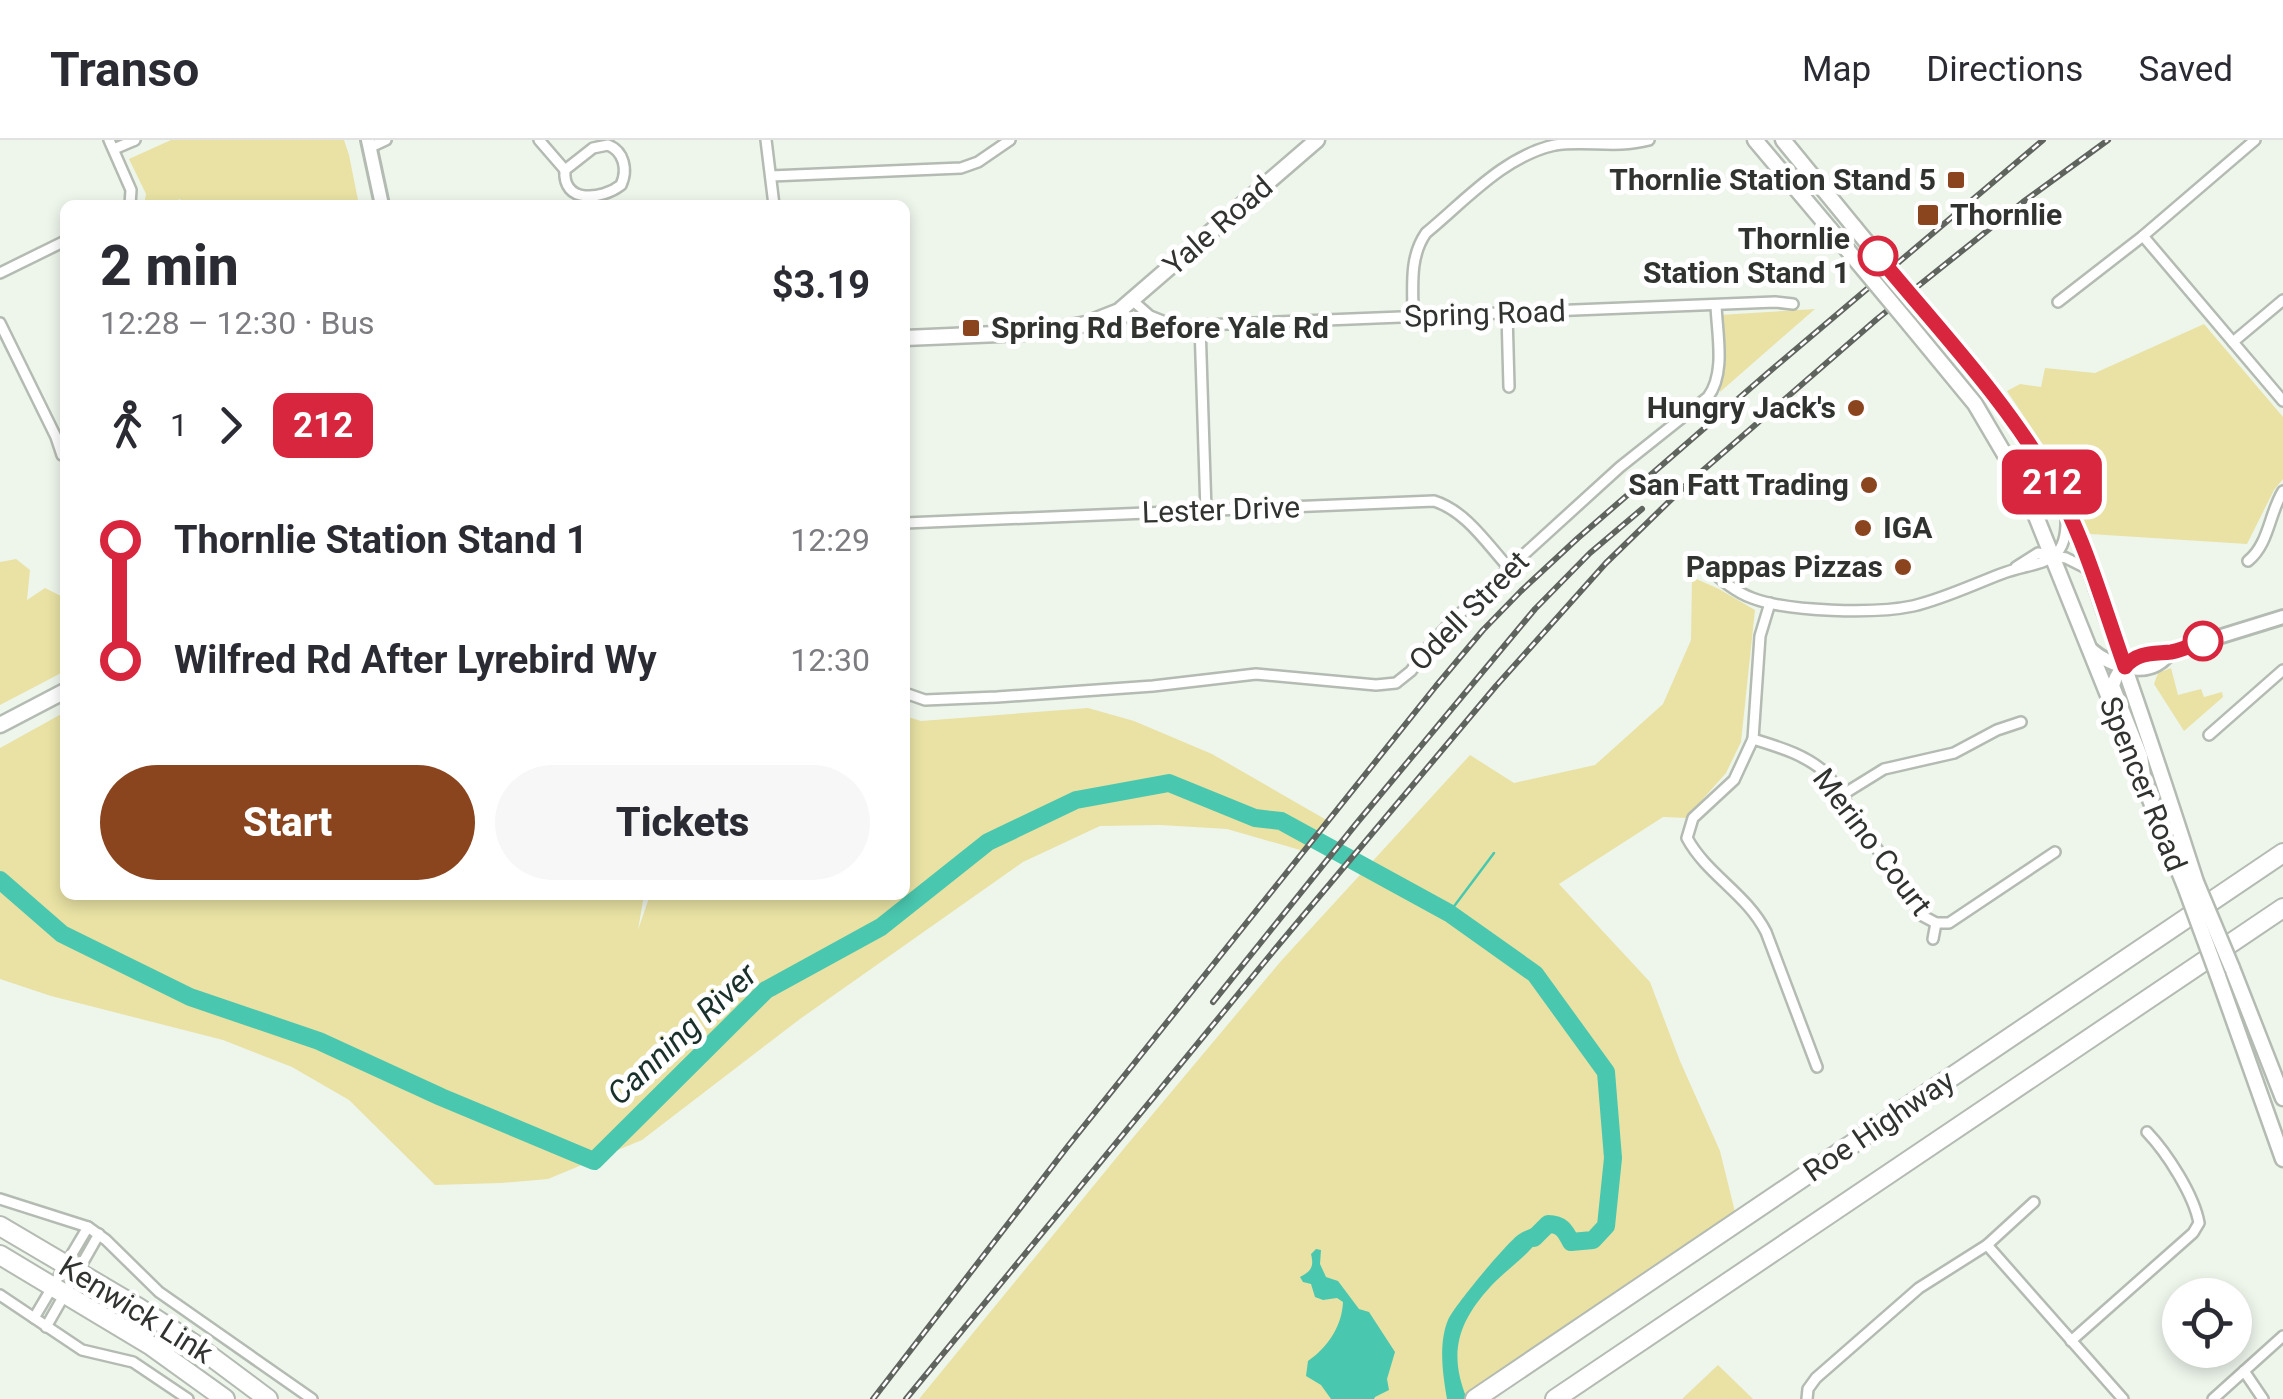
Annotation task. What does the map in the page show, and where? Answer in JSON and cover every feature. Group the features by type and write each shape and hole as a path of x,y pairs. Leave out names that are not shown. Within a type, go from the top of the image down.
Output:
{"highway":[{"name":"Roe Highway","path":"1475,1399 2283,852"},
{"name":"Roe Highway","path":"1555,1399 2283,908"},
{"name":"Kenwick Link","path":"0,1226 198,1346 268,1399"},
{"name":"Kenwick Link","path":"0,1255 150,1344 225,1399"}],"main road":[{"name":"Yale Road","path":"1120,312 1317,140"},
{"name":"Spencer Road","path":"1755,140 1974,404 2016,472 2225,972 2283,1098"},
{"name":"Spencer Road","path":"1783,140 1974,372 2032,449 2065,506 2125,667 2191,886"},
{"path":"370,144 381,200"},
{"path":"910,338 1044,332 1120,312"},
{"path":"1974,372 1982,394 2022,451 2024,462 2016,472"},
{"path":"2146,784 2114,686 2116,675 2132,658 2170,652 2283,617"},
{"path":"2088,646 2106,660 2125,667"},
{"path":"0,725 60,694"},
{"name":"Spencer Road","path":"2225,972 2283,1159"}],"street":[{"path":"130,200 131,190 112,145 135,140"},
{"path":"370,144 386,140"},
{"path":"540,140 565,170 565,182 572,192 609,193 621,185 625,176 621,156 608,145 593,148 565,170"},
{"path":"766,140 773,200"},
{"path":"770,176 961,168 978,162 1010,140"},
{"path":"1414,316 1414,260 1418,244 1500,171 1528,154 1557,144 1621,146 1649,140"},
{"path":"2058,302 2144,236 2255,140"},
{"path":"2144,236 2283,401"},
{"path":"0,273 60,243"},
{"path":"2234,342 2283,300"},
{"path":"1132,301 1159,322 1178,326"},
{"name":"Spring Road","path":"1120,312 1141,325 1160,329 1793,304"},
{"name":"Odell Street","path":"910,696 925,700 997,697 1256,674 1396,684 1412,672 1451,622 1620,467 1708,397 1718,374 1716,306"},
{"path":"1507,313 1509,388"},
{"path":"0,323 60,449"},
{"path":"1200,325 1206,510"},
{"path":"2248,561 2262,546 2283,491"},
{"name":"Lester Drive","path":"910,522 1434,501 1460,515 1510,568"},
{"path":"1702,564 1751,598 1770,603 1834,610 1891,609 1916,605 2054,557 2064,543 2065,506"},
{"path":"2054,557 2076,562 2090,571"},
{"path":"1770,603 1760,636 1752,739 1734,780 1693,818 1688,838 1696,854 1758,916 1816,1067"},
{"path":"2209,735 2283,670"},
{"path":"1842,796 1884,770 1954,753 2021,722"},
{"name":"Merino Court","path":"1752,739 1812,762 1828,775 1922,915 1936,924 1949,923 2054,852"},
{"name":"Merino Court","path":"1932,939 1936,924"},
{"path":"2071,1342 2193,1233 2199,1223 2196,1209 2161,1148 2147,1132"},
{"path":"0,1199 88,1226 160,1292 312,1399"},
{"path":"1808,1399 1808,1389 1816,1378 1919,1288 1987,1245 2034,1202"},
{"path":"34,1318 59,1288 88,1226"},
{"path":"71,1267 99,1234"},
{"path":"1987,1245 2122,1399"},
{"path":"46,1327 59,1288"},
{"path":"0,1295 82,1350 134,1362 188,1399"},
{"path":"2213,1399 2283,1336"},
{"path":"2244,1371 2264,1399"}],"shaded area":[{"path":"171,140 344,140 358,200 145,200 146,194 129,159"},
{"path":"1815,309 1720,392 1720,315"},
{"path":"2204,324 2283,417 2283,479 2247,544 2090,534 2054,461 2007,391 2020,384 2041,387 2045,368 2095,373"},
{"path":"16,559 30,570 27,600 45,588 60,596 60,674 0,705 0,562"},
{"path":"1692,577 1755,610 1741,742 1726,773 1686,818 1663,817 1559,884 1650,982 1720,1151 1735,1212 1458,1399 919,1399 1281,961 1470,755 1514,783 1595,765 1663,704 1691,640"},
{"path":"2171,668 2178,695 2201,689 2204,697 2222,692 2223,697 2184,731 2154,684 2158,673"},
{"path":"1088,708 1134,721 1212,754 1330,822 1307,852 1227,829 1100,826 1023,862 800,1019 642,1140 548,1179 435,1185 349,1100 292,1067 223,1040 0,979 0,748 60,715 60,900 643,900 638,930 648,900 910,900 910,718 921,721"},
{"path":"1548,1224 1537,1242 1491,1286 1471,1312 1458,1353 1467,1399 1447,1399 1442,1349 1448,1320 1518,1235"},
{"path":"1321,1250 1320,1264 1326,1277 1338,1281 1359,1309 1369,1312 1395,1352 1387,1379 1389,1390 1374,1399 1331,1399 1321,1385 1306,1376 1308,1361 1328,1343 1337,1328 1343,1302 1315,1297 1311,1284 1300,1277 1311,1268 1311,1254"},
{"path":"1718,1365 1753,1399 1682,1399"}],"waterway":[{"name":"Canning River","path":"0,880 62,934 190,997 319,1041 594,1161 766,990 881,927 988,842 1076,800 1169,783 1255,818 1281,821 1449,913 1535,974 1606,1072 1613,1158 1606,1226 1593,1240 1571,1242 1562,1228 1548,1224 1534,1238"},
{"path":"1449,913 1494,853"}],"railway":[{"path":"873,1399 1068,1146 1483,630 1578,538 2043,140"},
{"path":"906,1399 1276,948 1496,686 1606,563 1685,486 1877,319 2023,202 2108,140"},
{"path":"1213,1002 1535,609 1590,553 1642,509"}],"bus line":[{"name":"212","path":"1878,256 2005,411 2055,487 2082,544 2125,667 2132,658 2170,652 2203,641"}],"place":[{"name":"Thornlie Station Stand 5","path":"1956,180"},
{"name":"Thornlie","path":"1928,215"},
{"name":"Thornlie Station Stand 1","path":"1878,256"},
{"name":"Spring Rd Before Yale Rd","path":"971,328"},
{"name":"Hungry Jack's","path":"1856,408"},
{"name":"San Fatt Trading","path":"1869,485"},
{"name":"IGA","path":"1863,528"},
{"name":"Pappas Pizzas","path":"1903,567"}]}
